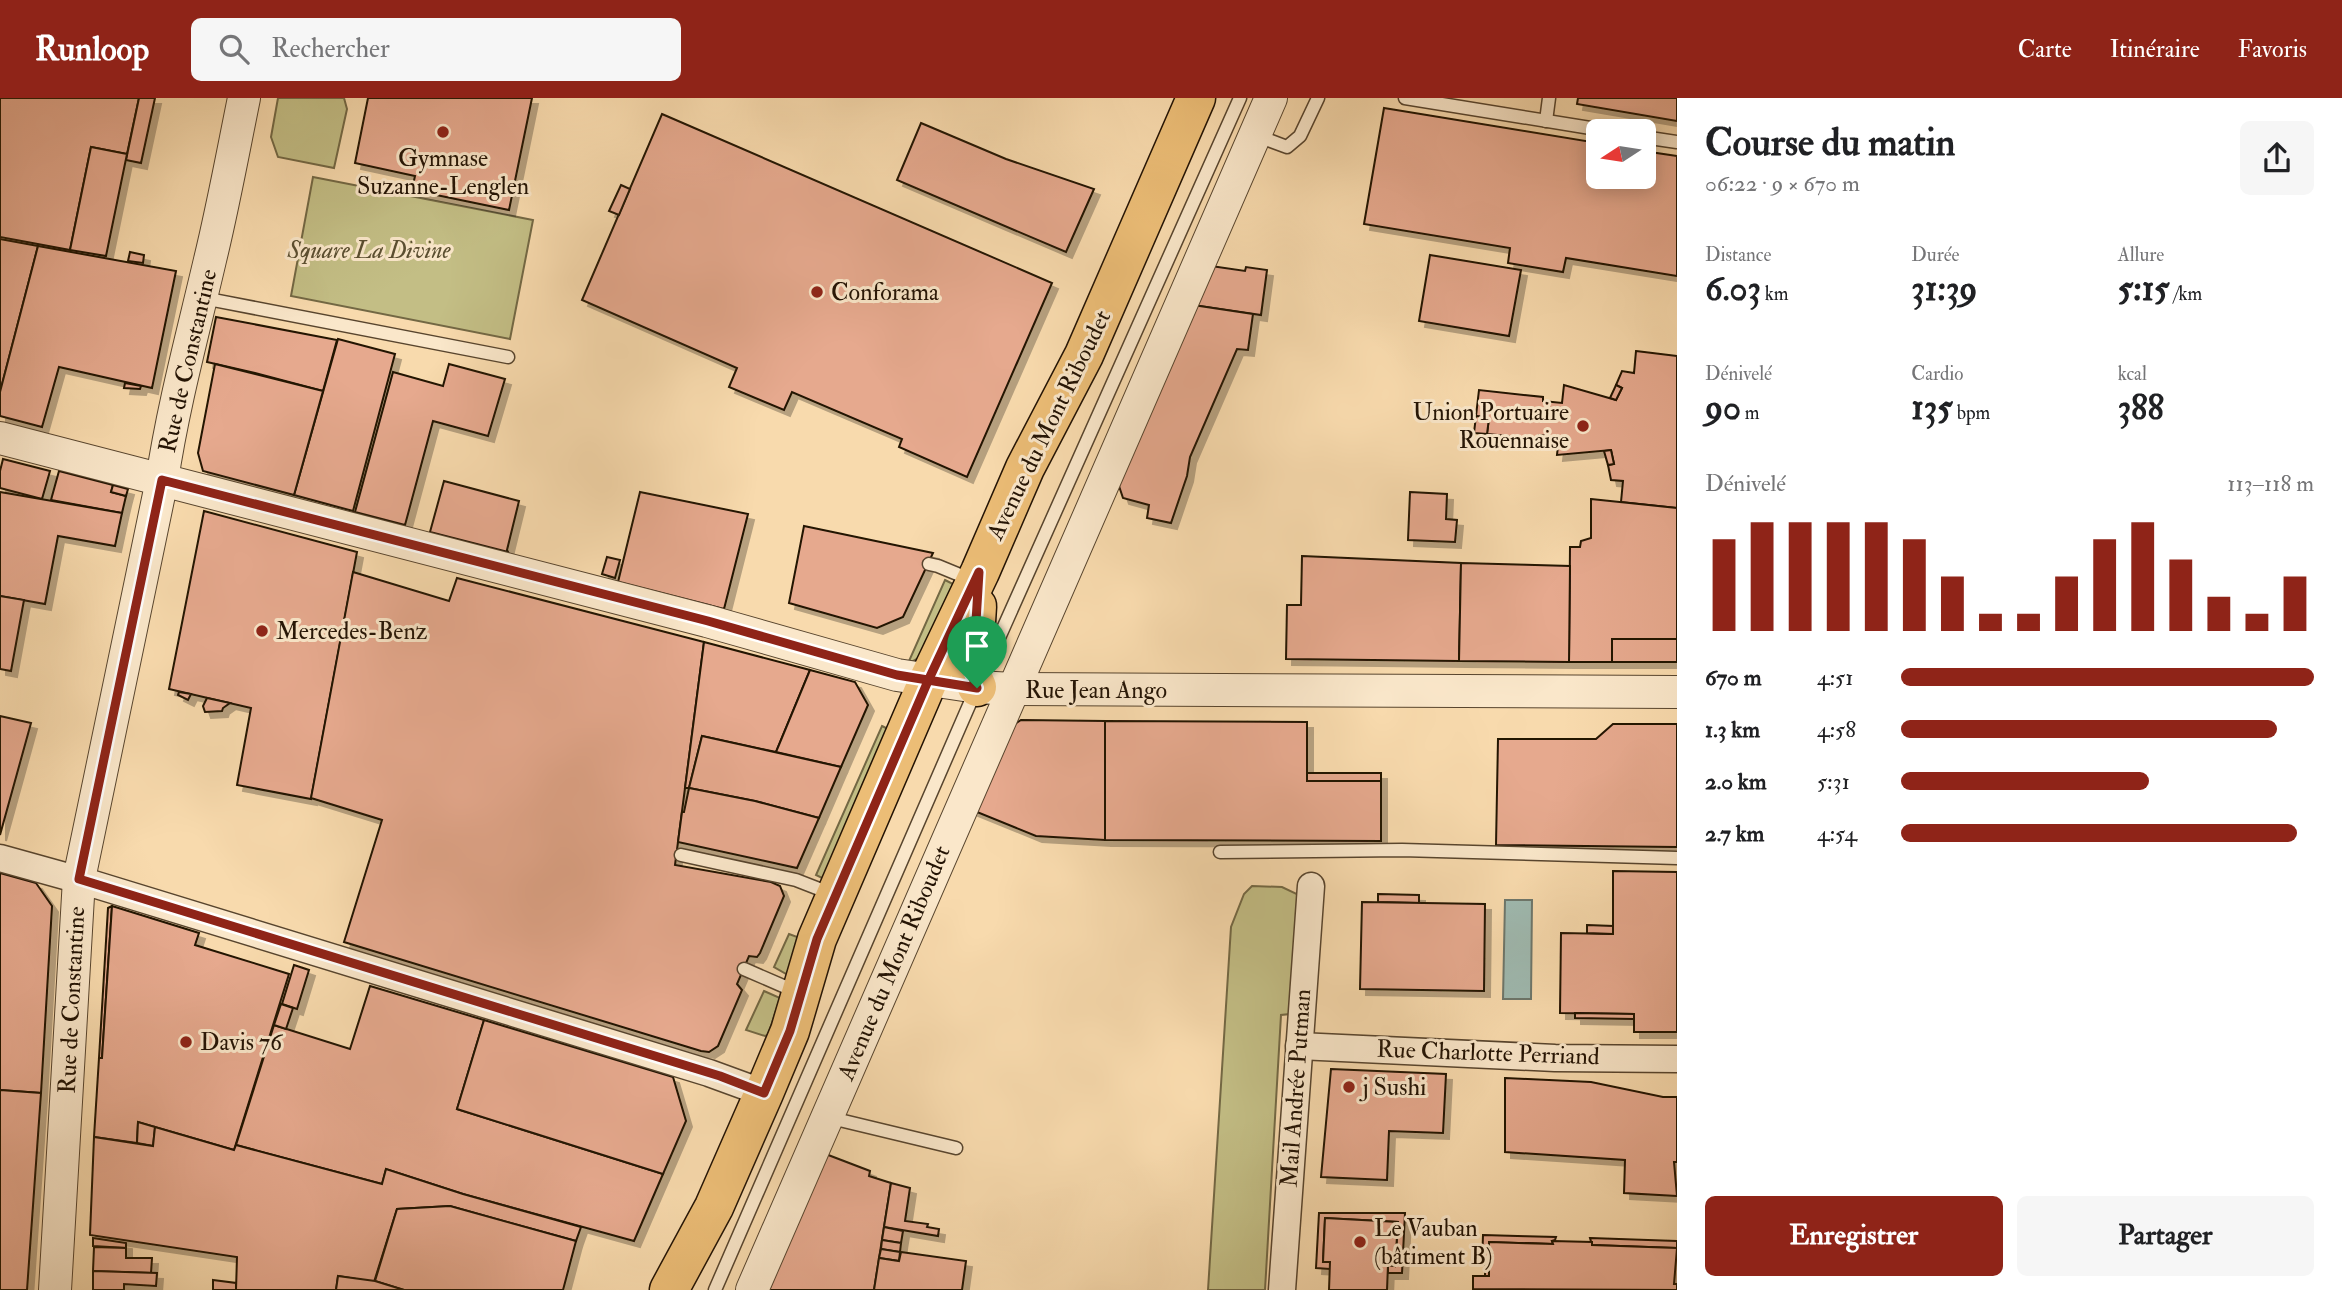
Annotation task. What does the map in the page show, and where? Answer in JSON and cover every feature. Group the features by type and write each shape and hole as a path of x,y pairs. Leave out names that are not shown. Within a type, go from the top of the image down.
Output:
{"main road":[{"name":"Avenue du Mont Riboudet","path":"669,1290 713,1207 764,1093 790,1031 817,939 928,681 1025,468 1084,355 1196,98"},
{"path":"977,577 975,638 969,654 969,669 995,689"}],"street":[{"name":"Rue de Constantine","path":"55,1290 79,879 172,423 244,98"},
{"name":"Avenue du Mont Riboudet","path":"752,1290 827,1117 995,689 1272,98"},
{"name":"Rue Jean Ango","path":"0,438 708,621 875,670 928,681 995,689 1677,692"},
{"path":"0,858 79,879 720,1076 764,1093"},
{"name":"Mail Andrée Putman","path":"1282,1290 1311,886"},
{"name":"Rue Charlotte Perriand","path":"1299,1046 1555,1058 1677,1059"}],"lane":[{"path":"715,1290 995,689 1240,98"},
{"path":"1255,135 1287,147 1300,136 1318,98"},
{"path":"1405,98 1481,104 1546,121 1586,127"},
{"path":"1546,121 1549,98"},
{"path":"1656,139 1677,142"},
{"path":"200,298 509,357"},
{"path":"929,564 977,577"},
{"path":"1220,852 1402,850 1677,858"},
{"path":"681,855 796,880 835,896"},
{"path":"744,969 801,993"},
{"path":"827,1117 956,1148"}],"green space":[{"path":"278,98 344,98 347,109 334,168 278,157 271,137"},
{"name":"Square La Divine","path":"313,177 533,220 510,339 291,296"},
{"path":"945,580 953,584 920,657 911,662 909,661"},
{"path":"882,726 890,730 824,879 816,875"},
{"path":"1252,886 1282,887 1301,896 1290,1014 1281,1015 1265,1290 1208,1290 1231,927 1244,894"},
{"path":"789,934 800,938 788,975 774,967"},
{"path":"764,991 780,998 768,1035 765,1036 746,1030"}],"water":[{"path":"1505,900 1532,900 1531,999 1503,999"}],"building":[{"path":"0,98 139,98 127,154 91,147 70,250 0,237"},
{"path":"139,98 155,98 141,163 126,160"},
{"name":"Gymnase Suzanne-Lenglen","path":"368,98 532,98 509,210 412,190 415,176 355,163"},
{"path":"1578,98 1677,98 1677,121 1577,104"},
{"path":"1384,108 1586,141 1586,189 1656,189 1656,153 1677,156 1677,276 1566,258 1563,272 1508,263 1510,248 1364,224"},
{"name":"Conforama","path":"662,114 1052,283 967,477 899,447 902,439 792,392 784,410 729,387 737,368 582,300"},
{"path":"921,123 1006,159 1094,189 1066,252 897,180"},
{"path":"91,147 127,154 106,256 70,250"},
{"path":"621,185 630,189 619,215 609,211"},
{"path":"0,239 38,246 0,392"},
{"path":"38,246 176,271 152,388 59,367 42,427 0,416 0,392"},
{"path":"130,252 144,255 143,263 128,261"},
{"path":"1430,255 1521,270 1509,336 1419,321"},
{"path":"1211,266 1245,271 1246,267 1267,270 1261,315 1193,305"},
{"path":"1193,305 1253,314 1248,350 1237,349 1190,457 1187,476 1171,523 1147,518 1149,505 1123,498 1118,483"},
{"path":"216,317 337,340 323,391 207,362"},
{"path":"338,339 395,354 353,511 294,495"},
{"name":"Union Portuaire Rouennaise","path":"1636,351 1677,356 1677,508 1621,502 1623,481 1611,480 1608,465 1614,464 1611,450 1557,455 1559,437 1539,435 1539,439 1487,434 1489,418 1476,416 1479,390 1543,397 1543,401 1562,403 1564,385 1616,400 1622,388 1616,385 1622,371 1634,373"},
{"path":"215,364 323,391 294,495 203,471 198,453"},
{"path":"449,364 505,379 488,436 433,421 405,525 355,512 393,372 443,386"},
{"path":"125,383 141,386 140,389 124,388"},
{"path":"1616,385 1622,388 1616,400 1610,398"},
{"path":"1476,416 1489,418 1487,434 1474,433"},
{"path":"1611,450 1614,464 1608,465 1604,451"},
{"path":"3,459 50,471 42,499 0,488"},
{"path":"59,471 113,485 111,492 126,496 122,513 51,500"},
{"path":"444,481 519,501 508,552 430,532"},
{"path":"113,485 128,489 126,496 111,492"},
{"path":"0,492 122,513 115,546 58,536 45,604 0,596"},
{"path":"640,492 748,514 724,609 618,582"},
{"path":"1410,492 1447,494 1446,519 1457,520 1455,542 1408,540"},
{"path":"1591,499 1677,508 1677,639 1612,639 1612,662 1569,662 1570,547 1580,547 1581,541 1591,538"},
{"name":"Mercedes-Benz","path":"204,511 357,552 311,799 237,785 251,708 169,689"},
{"path":"804,526 933,553 903,617 877,628 789,603"},
{"path":"1302,556 1461,563 1459,661 1286,659 1287,605 1301,605"},
{"path":"607,557 620,560 615,578 602,574"},
{"path":"1461,563 1570,566 1569,662 1459,661"},
{"path":"353,572 449,601 457,578 704,642 675,865 771,882 780,886 784,896 760,953 757,957 749,956 737,984 742,990 718,1046 709,1052 701,1051 344,942 382,820 311,798"},
{"path":"0,596 24,600 11,671 0,669"},
{"path":"1612,639 1677,639 1677,662 1612,662"},
{"path":"704,642 810,670 776,752 702,736 689,788 685,788"},
{"path":"810,670 855,682 868,705 841,767 776,752"},
{"path":"179,692 191,694 188,700 178,695"},
{"path":"207,698 230,703 222,711 205,712 203,706"},
{"path":"0,716 31,723 0,835"},
{"path":"1021,720 1105,721 1105,840 1036,836 972,810 1007,729"},
{"path":"1105,721 1307,722 1307,781 1381,781 1381,841 1105,840"},
{"path":"1613,724 1677,724 1677,847 1496,845 1498,739 1596,739"},
{"path":"702,736 841,767 819,818 755,801 689,788"},
{"path":"1307,773 1381,773 1381,781 1307,781"},
{"path":"689,788 755,801 819,818 797,868 678,842"},
{"path":"1613,871 1677,872 1677,1032 1634,1032 1634,1014 1560,1013 1561,933 1613,934"},
{"path":"0,873 36,883 52,906 41,1093 0,1090"},
{"path":"1378,894 1419,895 1419,903 1378,902"},
{"path":"1362,902 1485,904 1484,991 1360,989"},
{"path":"112,906 102,1058 99,1058 108,908"},
{"name":"Davis 76","path":"112,906 199,933 195,945 289,974 234,1150 138,1122 137,1143 94,1137"},
{"path":"1587,925 1613,926 1613,934 1587,933"},
{"path":"294,965 309,970 297,1009 282,1004"},
{"path":"370,986 484,1020 457,1109 663,1174 634,1241 463,1194 386,1169 382,1184 236,1145 274,1025 350,1049"},
{"path":"281,1004 293,1008 286,1029 274,1025"},
{"path":"1575,1013 1634,1014 1634,1019 1575,1018"},
{"path":"484,1020 673,1077 686,1121 663,1174 457,1109"},
{"path":"1331,1069 1446,1074 1443,1133 1389,1131 1387,1180 1321,1177"},
{"path":"1505,1078 1591,1082 1663,1097 1677,1097 1677,1162 1674,1162 1677,1196 1624,1193 1625,1160 1505,1152"},
{"path":"0,1090 41,1093 27,1290 0,1290"},
{"path":"138,1122 155,1127 153,1146 137,1143"},
{"path":"155,1127 234,1150 236,1145 382,1184 386,1169 581,1227 576,1241 450,1206 397,1209 374,1282 338,1276 336,1290 236,1290 237,1257 90,1235 94,1137 153,1146"},
{"path":"823,1153 870,1171 869,1176 891,1183 874,1290 769,1290"},
{"path":"891,1183 910,1188 905,1221 928,1224 927,1227 939,1229 938,1236 884,1227"},
{"path":"450,1206 576,1241 563,1290 404,1290 375,1281 397,1209"},
{"path":"1319,1213 1405,1213 1402,1273 1388,1273 1388,1265 1395,1266 1398,1222 1325,1218 1323,1262 1330,1262 1330,1269 1316,1268"},
{"name":"Le Vauban (bâtiment B)","path":"1325,1218 1398,1222 1395,1266 1388,1265 1387,1290 1329,1290 1330,1262 1323,1262"},
{"path":"884,1227 903,1231 901,1243 882,1240"},
{"path":"1483,1235 1556,1237 1552,1241 1553,1244 1489,1242 1489,1276 1485,1276 1485,1265 1482,1265"},
{"path":"93,1238 126,1243 126,1248 93,1246"},
{"path":"1590,1238 1677,1241 1677,1248 1592,1245"},
{"path":"882,1240 901,1243 900,1252 881,1249"},
{"path":"1552,1241 1677,1248 1674,1284 1677,1284 1677,1290 1473,1289 1473,1276 1489,1276 1489,1242 1553,1244"},
{"path":"94,1247 126,1248 126,1258 152,1258 151,1273 93,1271"},
{"path":"881,1249 900,1252 899,1261 879,1258"},
{"path":"901,1252 966,1261 962,1290 874,1290 879,1258 899,1261"},
{"path":"93,1271 157,1273 156,1286 124,1284 124,1290 93,1290"},
{"path":"338,1276 375,1281 404,1290 336,1290"},
{"path":"213,1280 236,1283 236,1290 213,1290"}],"place":[{"name":"Gymnase Suzanne-Lenglen","path":"443,132"},
{"name":"Conforama","path":"817,292"},
{"name":"Union Portuaire Rouennaise","path":"1583,426"},
{"name":"Mercedes-Benz","path":"262,631"},
{"name":"Davis 76","path":"186,1042"},
{"name":"j Sushi","path":"1349,1087"},
{"name":"Le Vauban (bâtiment B)","path":"1360,1242"}],"route":[{"path":"977,688 928,681 875,670 708,621 162,480 79,879 720,1076 764,1093 790,1031 817,939 928,681 943,647 979,572 975,638 969,654 969,669 977,688"}]}
